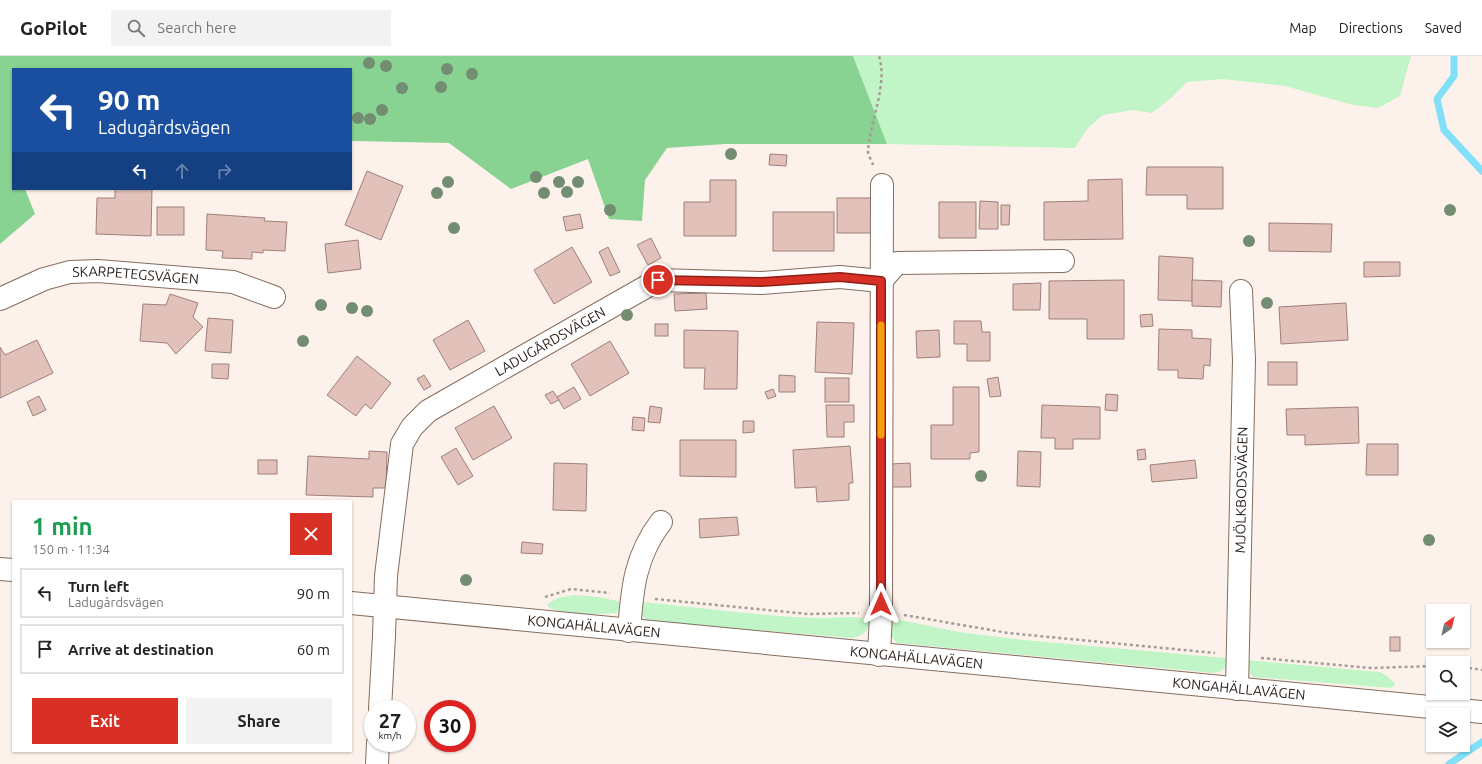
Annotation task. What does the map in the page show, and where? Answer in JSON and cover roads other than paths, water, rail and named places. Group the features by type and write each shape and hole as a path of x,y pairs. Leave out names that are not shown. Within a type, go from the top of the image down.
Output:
{"street":[{"path":"879,655 881,614 882,185"},
{"path":"881,281 897,263 1063,261"},
{"name":"SKARPETEGSVÄGEN","path":"0,299 44,279 70,272 98,271 233,282 274,298"},
{"name":"LADUGÅRDSVÄGEN","path":"380,700 389,541 402,444 412,426 428,411 658,280 761,282 840,277 881,281"},
{"name":"MJÖLKBODSVÄGEN","path":"1237,689 1244,360 1241,291"},
{"path":"629,630 634,576 650,537 660,522"},
{"path":"0,569 12,570"},
{"name":"KONGAHÄLLAVÄGEN","path":"352,603 879,655 979,663 1475,711"},
{"path":"377,764 378,752"}],"waterway":[{"path":"1454,56 1454,76 1437,99 1444,130 1482,171"},
{"path":"1449,764 1482,742"}]}
